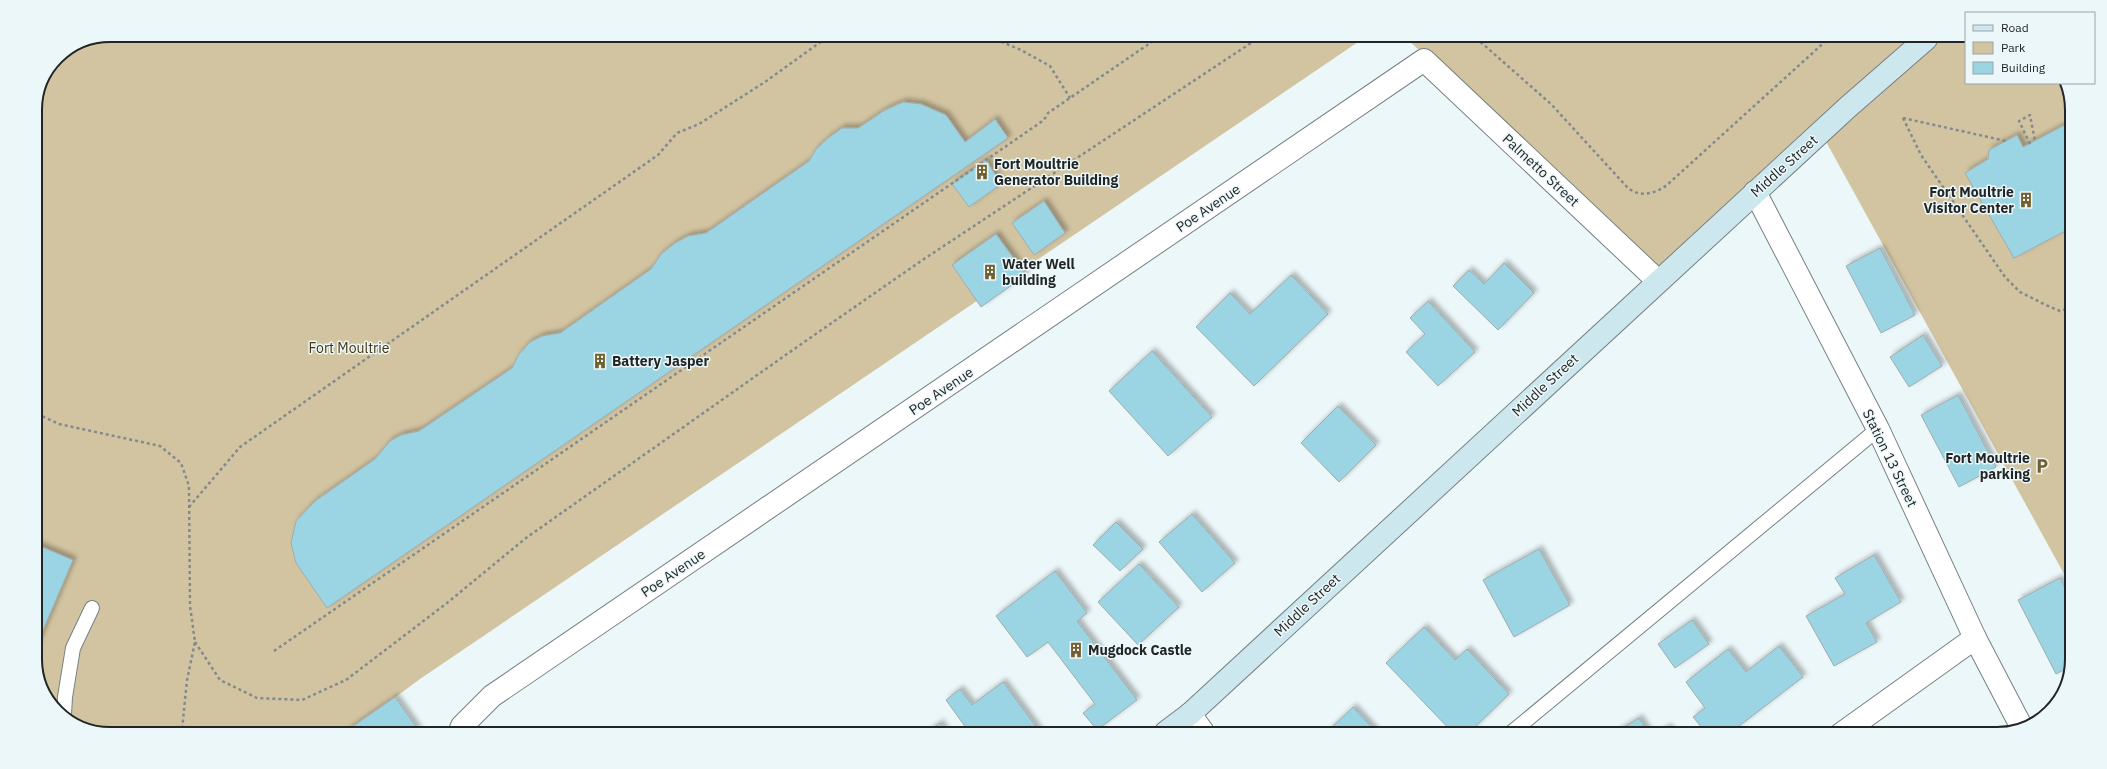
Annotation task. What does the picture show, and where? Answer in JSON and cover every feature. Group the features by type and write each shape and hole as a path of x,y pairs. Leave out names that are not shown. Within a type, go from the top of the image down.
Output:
{"street":[{"name":"Middle Street","path":"1173,727 1190,714 1755,192 1923,42"},
{"name":"Palmetto Street","path":"1424,60 1658,281"},
{"name":"Poe Avenue","path":"463,727 499,692 1424,60"},
{"name":"Station 13 Street","path":"1755,192 1878,429 1975,638 2019,723"},
{"path":"1851,727 1975,638"},
{"path":"1190,714 1199,727"}],"lane":[{"path":"1518,727 1878,429"},
{"path":"64,709 65,697 74,648 92,608"}],"path":[{"path":"189,507 240,447 640,169 658,155 677,133 699,124 765,82 822,42"},
{"path":"1002,42 1021,50 1050,66 1070,98"},
{"path":"274,651 1037,125 1044,120 1048,113 1152,42"},
{"path":"195,642 220,680 257,698 302,700 346,680 447,603 526,538 797,347 934,253 1252,42"},
{"path":"1480,42 1550,104 1627,187 1633,192 1644,193 1653,193 1667,185 1824,42"},
{"path":"2030,144 2018,121 2030,115 2034,141"},
{"path":"2006,141 1903,118 1921,155 2005,277 2020,292 2060,311 2065,310"},
{"path":"42,416 59,424 160,446 181,463 189,486 190,606 195,642 187,680 182,727"}],"green space":[{"name":"Fort Moultrie","path":"110,42 1358,42 420,679 355,727 97,726 80,720 65,710 51,693 43,672 42,663 42,110 43,97 47,84 62,62 72,54 84,47 97,43"},
{"path":"1410,42 1965,42 1965,84 2060,84 2065,106 2065,576 1818,127 1659,272"}],"building":[{"name":"Battery Jasper","path":"903,102 921,104 946,115 965,142 995,119 1008,138 327,608 296,563 291,543 296,521 315,501 375,459 390,441 401,435 419,431 512,368 519,354 530,342 542,336 560,333 651,269 661,254 675,243 688,236 706,233 809,161 816,149 842,128 858,128 885,110"},
{"name":"Fort Moultrie Visitor Center","path":"2065,125 2065,231 2014,258 1965,173 1988,159 1989,150 2017,135 2023,147"},
{"name":"Fort Moultrie Generator Building","path":"986,160 1001,184 969,207 952,184"},
{"name":"Water Well building","path":"1044,201 1065,233 1034,255 1012,223"},
{"name":"Water Well building","path":"996,234 1026,275 981,307 952,265"},
{"path":"1880,248 1915,315 1881,333 1846,266"},
{"path":"1504,263 1534,293 1498,330 1453,286 1469,270 1484,284"},
{"path":"1291,275 1328,314 1254,386 1196,327 1230,293 1250,314"},
{"path":"1428,301 1475,352 1438,386 1406,352 1425,334 1410,318"},
{"path":"1923,335 1942,366 1909,387 1890,357"},
{"path":"1152,351 1212,417 1168,456 1109,391"},
{"path":"1958,395 1996,467 1959,487 1921,415"},
{"path":"1338,406 1376,445 1339,482 1301,443"},
{"path":"1192,514 1235,563 1202,592 1159,542"},
{"path":"1116,522 1143,549 1120,571 1093,545"},
{"path":"42,547 73,560 42,633"},
{"path":"1539,549 1570,605 1514,637 1483,580"},
{"path":"1874,555 1901,602 1866,623 1877,642 1834,666 1806,616 1845,594 1835,578"},
{"path":"1139,564 1179,607 1138,645 1098,602"},
{"name":"Mugdock Castle","path":"1055,571 1087,613 1077,621 1137,700 1101,727 1095,727 1083,713 1095,704 1048,642 1027,657 996,616"},
{"path":"2060,578 2065,588 2064,670 2056,674 2018,600"},
{"path":"1692,620 1709,644 1675,668 1658,644"},
{"path":"1424,627 1455,660 1467,649 1509,694 1475,727 1447,727 1386,663"},
{"path":"1779,646 1803,677 1738,727 1701,727 1693,717 1705,708 1686,682 1728,649 1746,672"},
{"path":"1003,682 1036,727 965,727 946,700 960,689 972,705"},
{"path":"395,697 416,727 352,727"},
{"path":"1353,707 1371,727 1332,727"},
{"path":"1639,718 1645,727 1624,727"},
{"path":"940,723 943,727 934,727"}],"place":[{"name":"Fort Moultrie Generator Building","path":"982,172"},
{"name":"Fort Moultrie Visitor Center","path":"2026,200"},
{"name":"Water Well building","path":"990,272"},
{"name":"Battery Jasper","path":"600,361"},
{"name":"Fort Moultrie parking","path":"2042,466"},
{"name":"Mugdock Castle","path":"1076,650"}]}
